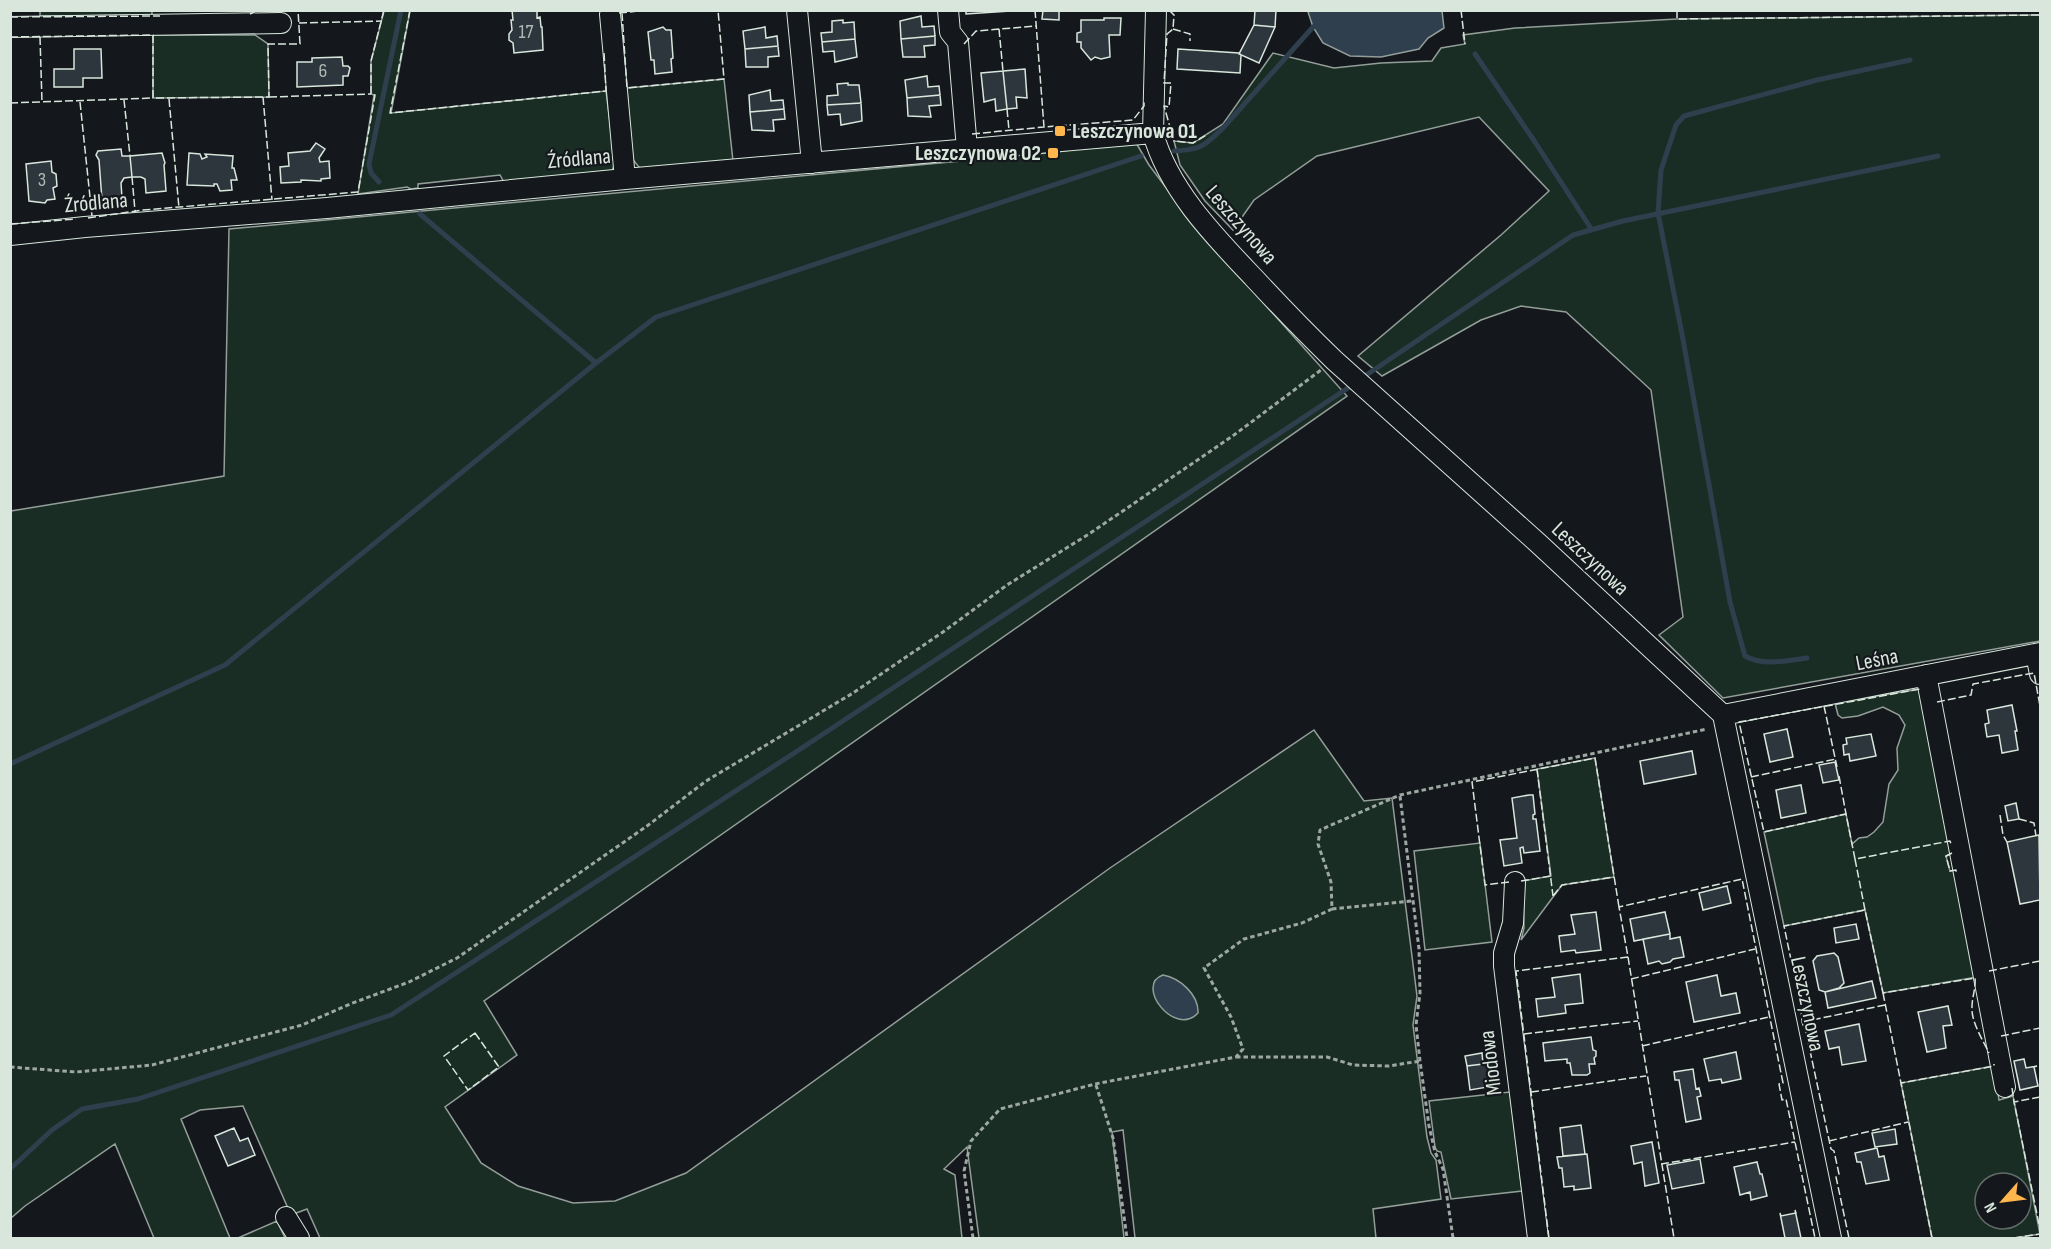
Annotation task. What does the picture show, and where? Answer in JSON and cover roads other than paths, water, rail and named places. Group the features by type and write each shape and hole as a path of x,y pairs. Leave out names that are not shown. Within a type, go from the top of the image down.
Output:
{"street":[{"path":"797,10 812,163"},
{"path":"948,10 950,32 958,42 967,149"},
{"name":"Leszczynowa","path":"1156,10 1153,133 1158,151 1184,197 1232,255 1338,364 1539,544 1724,720 1831,1239"},
{"path":"610,14 625,179"},
{"path":"10,27 281,23"},
{"name":"Źródlana","path":"10,235 1153,133"},
{"path":"2038,653 2040,674"},
{"name":"Leśna","path":"1724,720 1926,675 2038,653"},
{"path":"1926,675 2005,1087"},
{"name":"Miodowa","path":"1515,882 1513,923 1504,953 1504,966 1538,1239"},
{"path":"286,1217 299,1239"}],"water":[{"path":"1442,11 1444,28 1428,38 1419,49 1381,57 1350,56 1323,43 1313,27 1308,12"},
{"path":"1163,975 1187,988 1195,1000 1198,1013 1189,1019 1179,1019 1169,1015 1161,1007 1155,998 1153,989 1155,981"}],"waterway":[{"path":"379,182 371,173 369,164 401,10"},
{"path":"1174,151 1190,150 1211,139 1313,27"},
{"path":"1475,54 1592,230"},
{"path":"1807,658 1767,662 1745,656 1730,602 1658,213 1661,170 1676,125 1684,116 1817,80 1910,60"},
{"path":"10,764 225,665 596,363 656,317 1141,156"},
{"path":"1362,378 1573,235 1623,221 1938,156"},
{"path":"420,214 596,363"},
{"path":"10,1169 52,1130 82,1109 138,1099 391,1015 808,744 1354,384"}],"place":[{"name":"Leszczynowa 01","path":"1060,131"},
{"name":"Leszczynowa 02","path":"1053,153"}]}
